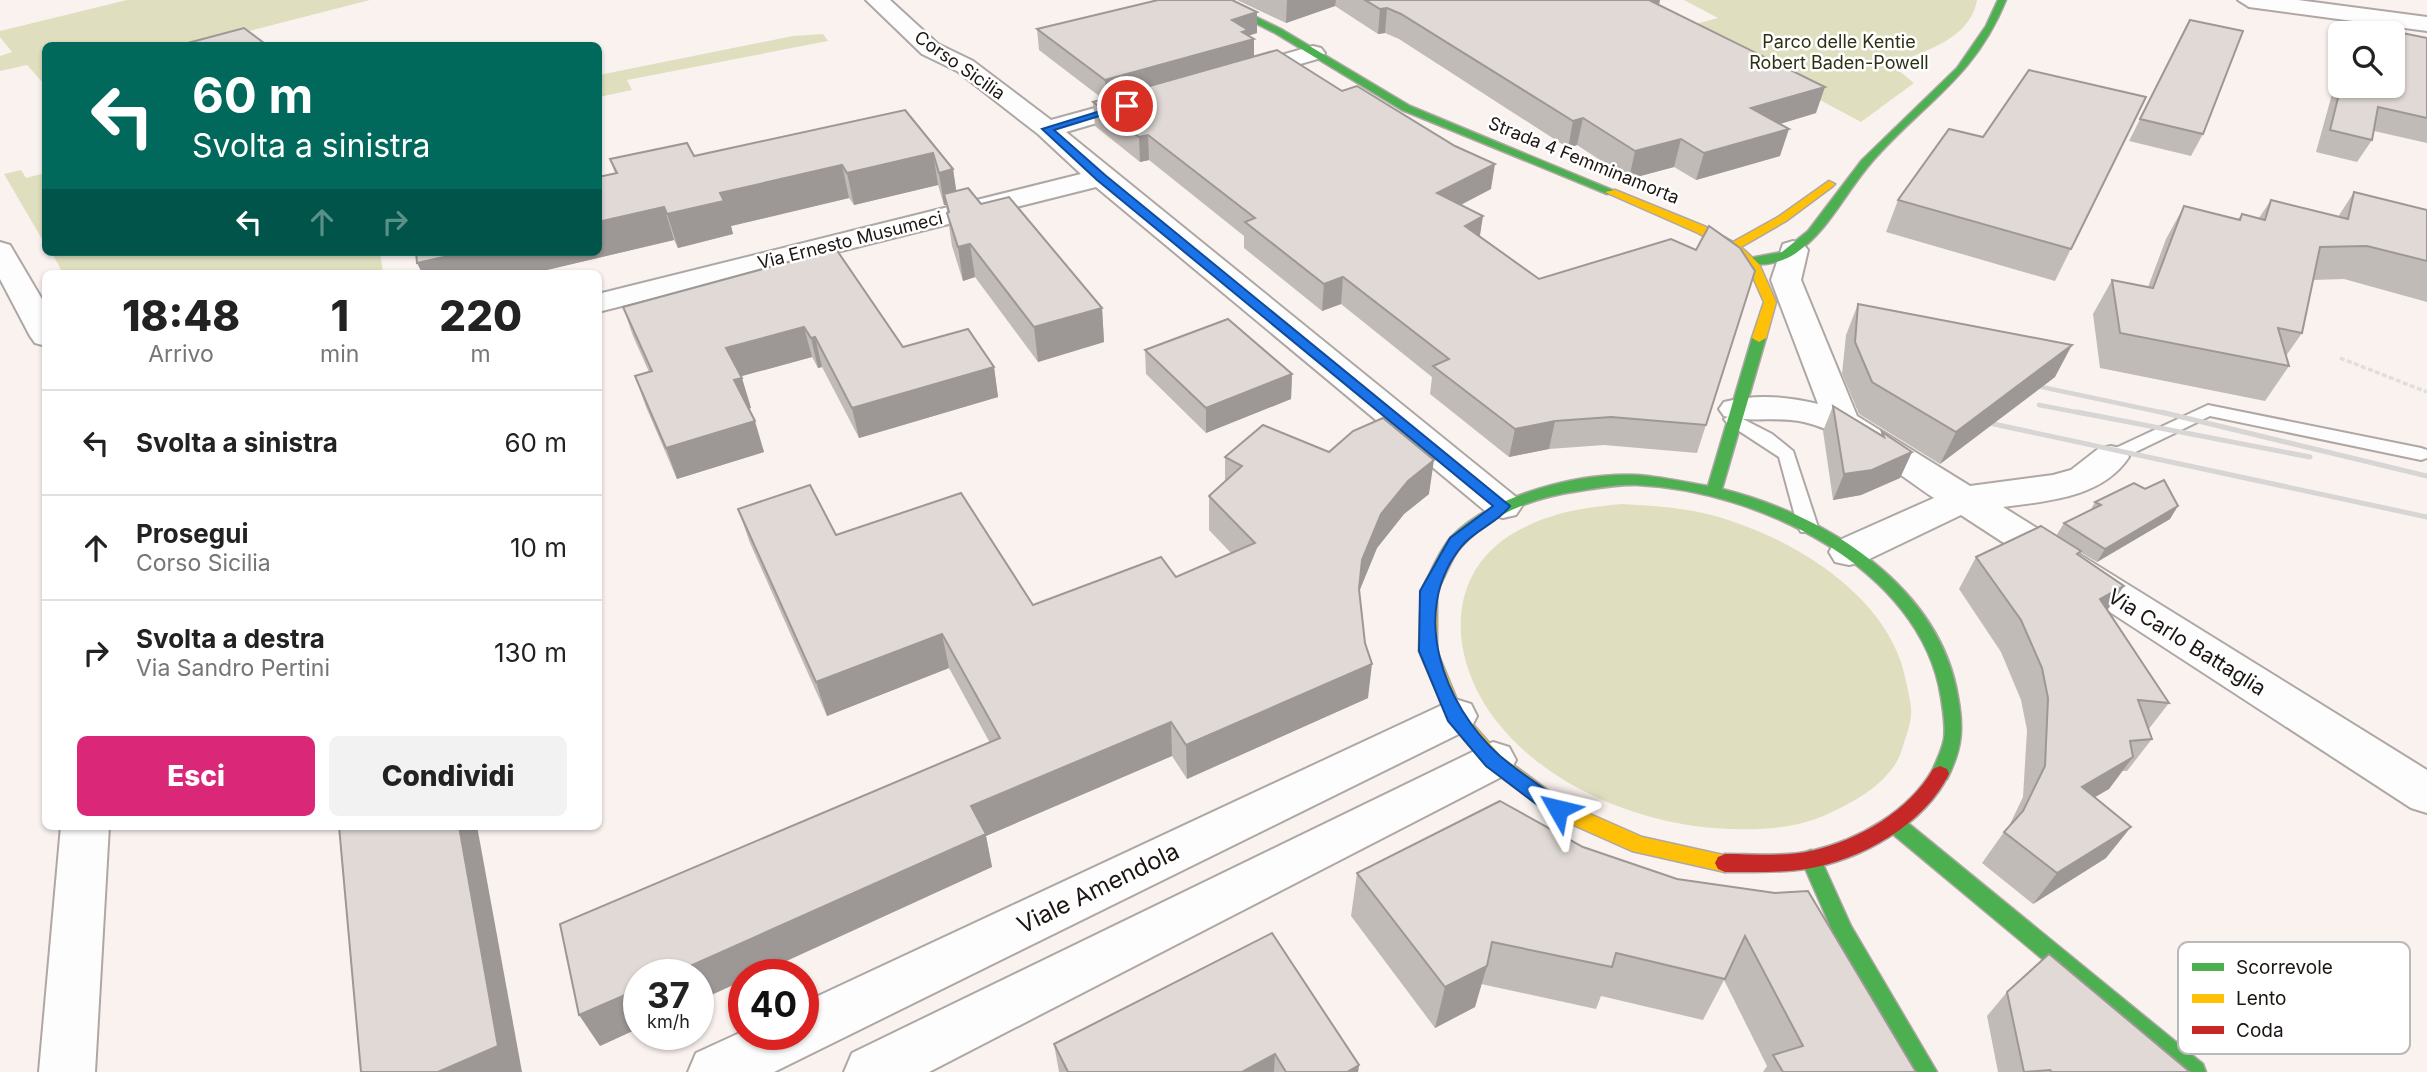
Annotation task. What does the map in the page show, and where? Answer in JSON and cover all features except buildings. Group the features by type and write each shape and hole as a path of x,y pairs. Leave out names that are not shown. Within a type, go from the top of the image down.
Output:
{"street":[{"name":"Corso Sicilia","path":"877,0 930,49 965,66 1047,129 1101,177 1503,506"},
{"name":"Strada 4 Femminamorta","path":"1213,0 1278,31 1406,108 1702,230 1744,254"},
{"path":"1744,254 1782,219 1877,151 1965,67 1991,33 2002,0"},
{"path":"2249,0 2427,24"},
{"path":"1220,79 1313,53"},
{"path":"1047,129 1167,94"},
{"path":"1789,265 1877,151"},
{"name":"Via Ernesto Musumeci","path":"602,302 1101,177"},
{"path":"0,251 42,329"},
{"path":"1744,254 1789,265"},
{"path":"1714,491 1734,414 1770,302 1744,254"},
{"path":"1789,265 1842,422"},
{"name":"Via Carlo Battaglia","path":"1734,414 1765,405 1799,409 1842,422 2427,794"},
{"path":"1849,552 1962,500 2057,487 2084,478 2111,457"},
{"path":"1637,480 1714,491 1762,506 1808,527 1849,552 1896,592 1931,638 1951,688 1953,739 1935,786 1896,825 1811,859 1726,863 1639,845 1558,809 1493,760 1455,716 1427,651 1429,591 1456,542 1503,506 1565,485 1637,480"},
{"name":"Viale Amendola","path":"819,1022 1455,716"},
{"path":"872,1072 1493,760"},
{"path":"1896,825 2195,1072"},
{"path":"67,1072 85,830"},
{"path":"1811,859 1843,932 1926,1072"},
{"path":"716,1072 761,1050"}],"lane":[{"path":"2111,457 2208,410 2421,454"},
{"path":"1734,414 1787,455 1808,527"}],"path":[{"path":"2340,358 2427,392"}],"green space":[{"path":"127,0 370,0 206,42 42,42 42,82 27,65 0,71 0,56 12,52 0,37 0,31"},
{"name":"Parco delle Kentie Robert Baden-Powell","path":"1684,0 1977,0 1973,14 1956,34 1932,48 1892,65 1914,83 1861,122 1684,27 1718,18"},
{"path":"823,34 828,41 627,80 632,90 602,96 602,74 793,36"},
{"path":"21,170 26,178 42,174 42,239 4,174"},
{"path":"53,256 381,256 383,270 61,270"},
{"path":"1622,504 1695,511 1723,518 1764,534 1819,564 1867,605 1886,630 1899,657 1911,709 1909,727 1899,757 1893,768 1876,786 1834,811 1791,826 1745,829 1684,824 1625,809 1568,782 1518,745 1498,723 1481,697 1469,670 1462,642 1461,615 1467,588 1479,564 1499,543 1527,526 1574,510"}],"railway":[{"path":"2037,386 2169,414"},
{"path":"2039,405 2086,414"},
{"path":"2077,412 2310,457"},
{"path":"2161,412 2427,476"},
{"path":"1975,420 2427,517"}],"traffic: fast":[{"path":"1214,0 1278,31 1406,108 1611,192"},
{"path":"1754,261 1773,259 1786,254 1812,233 1866,162 1961,70 1991,26 2002,0"},
{"path":"1714,491 1759,338"},
{"path":"1637,480 1715,493 1761,506 1827,538 1859,559 1888,584 1913,612 1933,643 1946,677 1953,736 1940,774"},
{"path":"1433,583 1457,541 1476,524 1497,511 1541,493 1588,484 1637,480"},
{"path":"1896,825 2195,1072"},
{"path":"1811,859 1843,932 1926,1072"}],"traffic: slow":[{"path":"1735,246 1782,219 1829,184"},
{"path":"1611,192 1702,230 1739,251 1753,264 1770,302 1759,338"},
{"path":"1433,583 1429,591 1428,651 1455,716 1493,760 1558,809 1639,845 1725,863"}],"traffic: jam":[{"path":"1725,863 1803,861 1847,847 1903,816 1919,803 1940,774"}],"route":[{"path":"1127,106 1047,129 1101,177 1503,506 1456,542 1429,591 1427,651 1455,716 1493,760 1558,809"}]}
